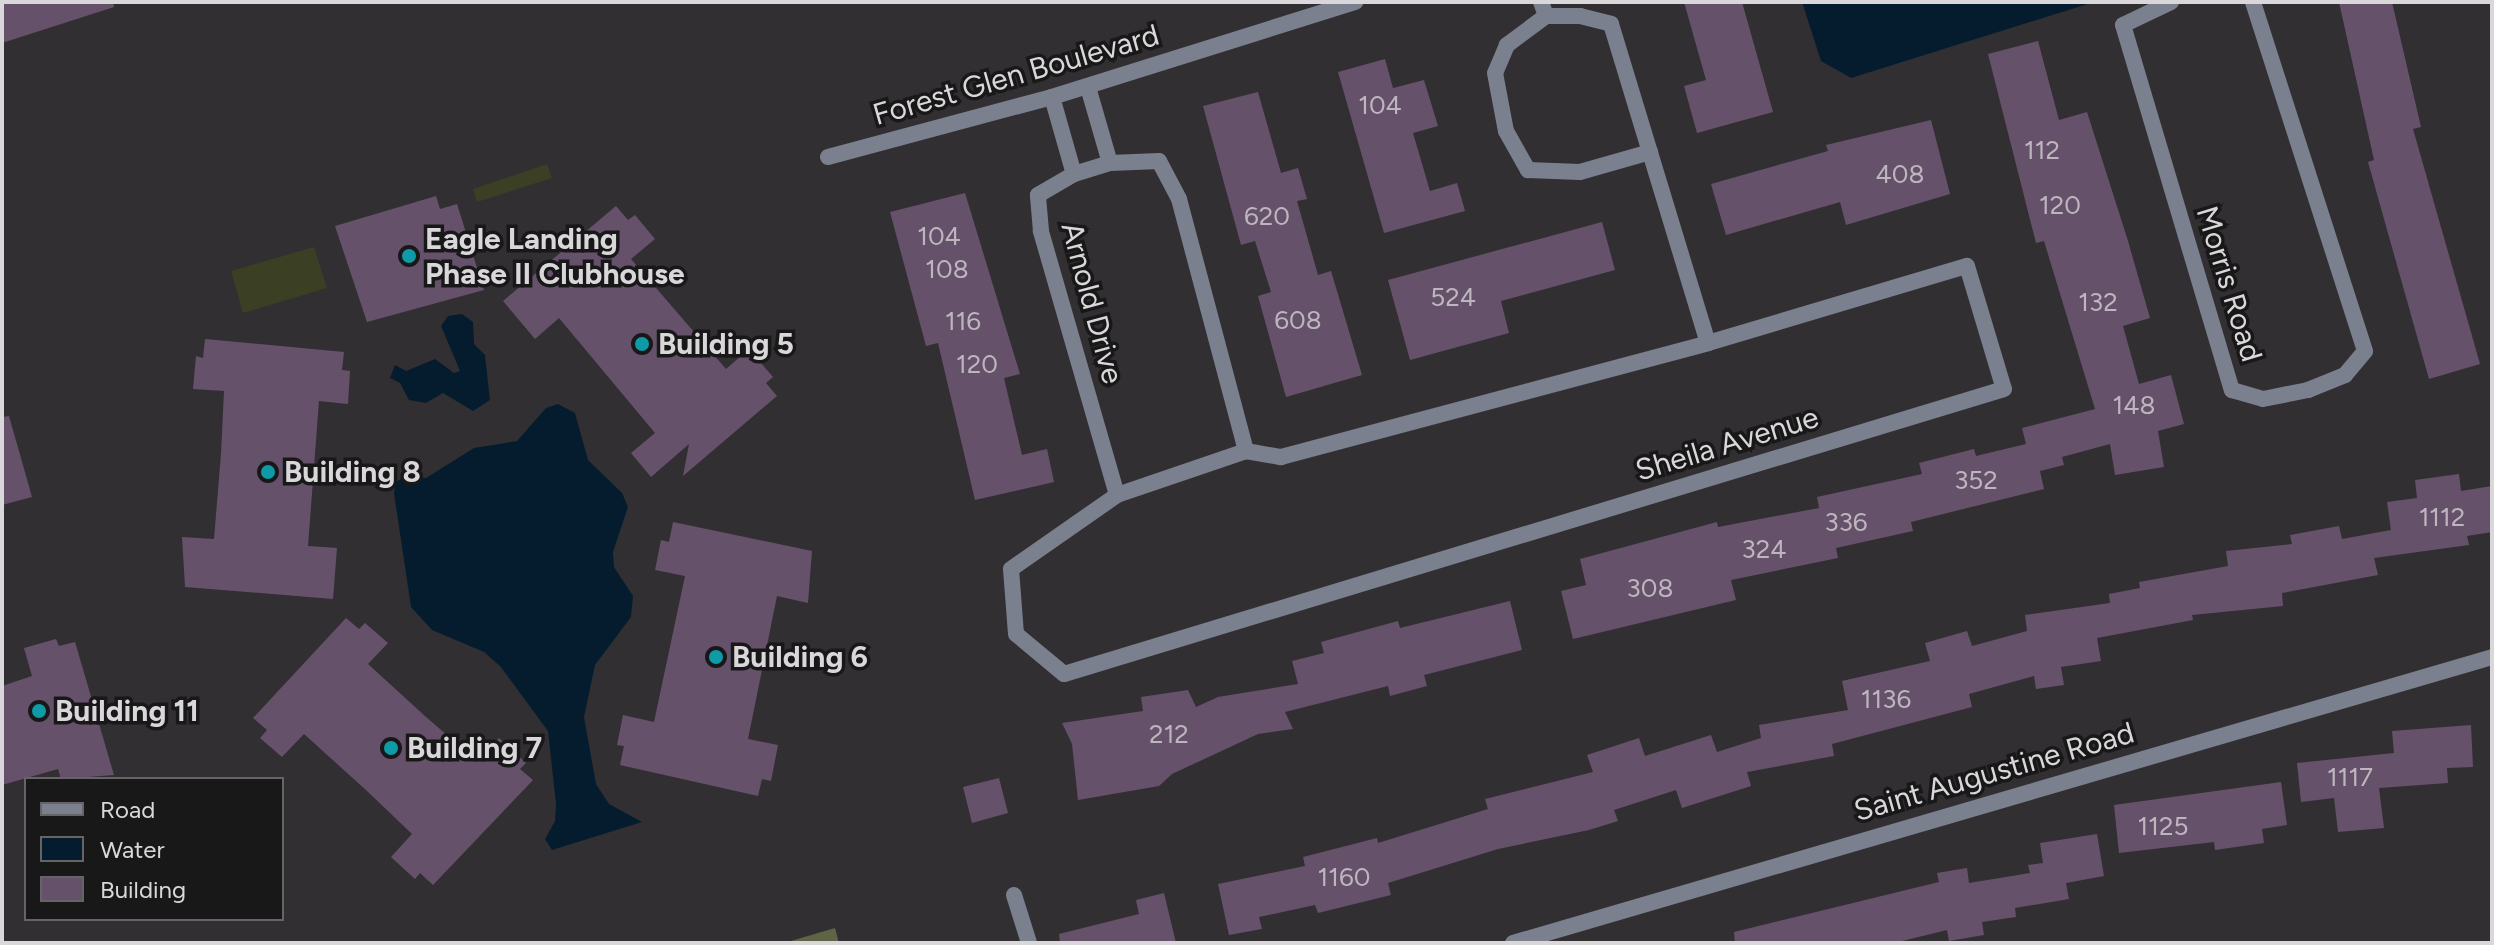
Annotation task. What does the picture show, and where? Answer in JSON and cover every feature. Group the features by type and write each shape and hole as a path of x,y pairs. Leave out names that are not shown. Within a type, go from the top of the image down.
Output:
{"street":[{"name":"Forest Glen Boulevard","path":"828,157 1088,87 1356,2"},
{"name":"Morris Road","path":"2171,2 2123,25 2232,390 2263,399 2308,390 2345,375 2365,351 2253,2"},
{"path":"1052,97 1074,174 1110,163 1159,161 1179,199 1246,451 1281,457 1708,343 1650,152 1611,24 1544,9 1507,45 1495,73 1506,131 1528,170 1580,172 1650,152"},
{"path":"1088,87 1110,163"},
{"name":"Arnold Drive","path":"1074,174 1038,195 1041,231 1117,495"},
{"name":"Sheila Avenue","path":"1246,451 1117,495 1011,569 1016,634 1064,674 2004,389 1967,266 1708,343"},
{"name":"Saint Augustine Road","path":"1513,943 2492,657"},
{"path":"1014,895 1029,943"}],"green space":[{"path":"547,164 552,178 477,202 473,189"},
{"path":"314,247 327,288 243,313 231,271"},
{"path":"835,928 839,943 784,943"}],"water":[{"path":"1802,2 2094,2 1851,78 1821,61"},
{"path":"462,314 473,322 474,344 485,355 490,400 473,411 443,393 426,403 409,400 400,383 390,378 395,365 406,371 435,359 454,373 460,371 441,326 448,316"},
{"path":"558,404 575,413 588,460 622,493 628,507 613,552 614,567 633,596 631,617 595,665 584,717 596,784 609,804 642,822 552,850 545,839 555,821 556,804 548,731 500,666 484,652 432,630 411,607 394,493 395,483 403,477 426,478 474,448 517,441 546,408"}],"building":[{"path":"2,2 113,2 114,7 2,43"},
{"path":"1684,2 1742,2 1773,112 1697,133 1684,86 1706,80"},
{"path":"2339,2 2392,2 2421,127 2413,129 2480,364 2429,379 2368,162 2374,160"},
{"path":"2038,41 2059,120 2087,112 2128,241 2150,318 2123,326 2139,384 2171,375 2184,424 2158,431 2164,467 2115,475 2110,444 2062,457 2064,465 2040,471 2044,489 1911,522 1913,531 1836,548 1838,558 1731,580 1736,600 1573,639 1561,591 1586,585 1580,559 1717,522 1718,527 1819,508 1817,497 1922,474 1919,463 1974,449 1976,456 2026,444 2022,428 2095,409 2044,241 2036,243 1988,54"},
{"path":"1385,59 1393,88 1424,80 1438,126 1413,133 1430,191 1457,183 1465,211 1384,233 1338,72"},
{"path":"1258,92 1281,173 1298,168 1307,199 1297,201 1318,275 1331,271 1362,375 1286,397 1258,296 1271,292 1255,241 1241,245 1203,106"},
{"path":"1931,120 1950,194 1846,225 1840,202 1726,235 1711,184 1828,151 1826,145"},
{"path":"965,193 1020,374 1004,378 1022,455 1047,449 1054,482 975,500 938,343 926,346 890,212"},
{"name":"Eagle Landing Phase II Clubhouse","path":"436,196 440,209 457,204 484,290 367,322 335,226"},
{"name":"Building 5","path":"616,206 628,220 635,215 655,239 631,259 726,369 749,349 773,377 766,383 777,396 683,476 689,444 651,477 631,453 655,433 559,318 535,339 503,301"},
{"path":"1602,222 1615,270 1501,301 1509,333 1410,360 1388,280"},
{"name":"Building 8","path":"205,339 344,352 342,370 350,371 348,404 319,401 308,546 337,548 333,599 185,587 182,537 214,539 221,454 224,391 193,389 196,356 203,358"},
{"path":"9,416 32,497 2,505 2,417"},
{"path":"2459,474 2461,491 2492,486 2492,532 2467,536 2469,545 2374,558 2378,575 2282,593 2283,606 2192,615 2193,620 2097,638 2101,661 2061,667 2064,685 2036,689 2034,676 1969,694 1972,707 1832,744 1834,756 1747,772 1751,786 1682,808 1676,790 1614,810 1618,821 1498,849 1388,883 1391,895 1318,913 1315,905 1259,917 1262,929 1229,935 1218,884 1305,866 1303,857 1377,838 1378,843 1488,809 1485,799 1593,772 1587,755 1639,738 1645,756 1711,735 1717,752 1761,738 1759,725 1848,710 1842,681 1930,661 1925,643 1967,631 1972,646 2027,631 2025,615 2110,603 2109,594 2140,588 2139,582 2228,566 2226,551 2292,544 2290,535 2339,526 2342,539 2391,530 2387,502 2417,498 2415,480"},
{"name":"Building 6","path":"673,522 812,551 808,603 777,596 748,739 778,745 771,781 762,779 758,796 620,765 624,746 617,745 623,715 654,722 685,576 655,570 661,540 669,542"},
{"path":"1510,601 1522,650 1424,675 1427,686 1390,696 1388,686 1285,712 1293,729 1258,734 1172,774 1159,786 1078,800 1072,744 1062,723 1143,711 1141,697 1188,690 1196,707 1218,697 1298,684 1292,661 1324,653 1321,642 1398,621 1400,628"},
{"name":"Building 7","path":"346,618 359,629 365,623 388,643 368,664 426,717 477,761 499,738 526,763 520,769 533,780 433,885 420,873 415,879 391,857 412,834 367,791 304,734 282,757 260,738 267,730 253,718"},
{"name":"Building 11","path":"56,639 59,646 75,642 114,775 60,777 58,769 2,785 2,686 32,676 24,648"},
{"path":"2471,725 2473,767 2447,768 2448,783 2379,788 2384,828 2338,832 2334,798 2301,802 2297,763 2394,753 2392,731"},
{"path":"999,778 1008,813 972,823 963,787"},
{"path":"2281,782 2287,825 2262,829 2264,843 2215,850 2214,842 2119,853 2114,805"},
{"path":"2097,834 2104,876 2066,883 2069,899 2015,908 2016,917 1982,922 1984,935 1949,941 1947,930 1894,943 1735,943 1734,932 1939,882 1937,873 1967,868 1969,883 2030,873 2028,865 2043,863 2040,843"},
{"path":"1164,893 1176,943 1060,943 1059,934 1139,914 1136,900"}],"place":[{"name":"Eagle Landing Phase II Clubhouse","path":"409,256"},
{"name":"Building 5","path":"642,344"},
{"name":"Building 8","path":"268,472"},
{"name":"Building 6","path":"716,657"},
{"name":"Building 11","path":"39,711"},
{"name":"Building 7","path":"391,748"}]}
